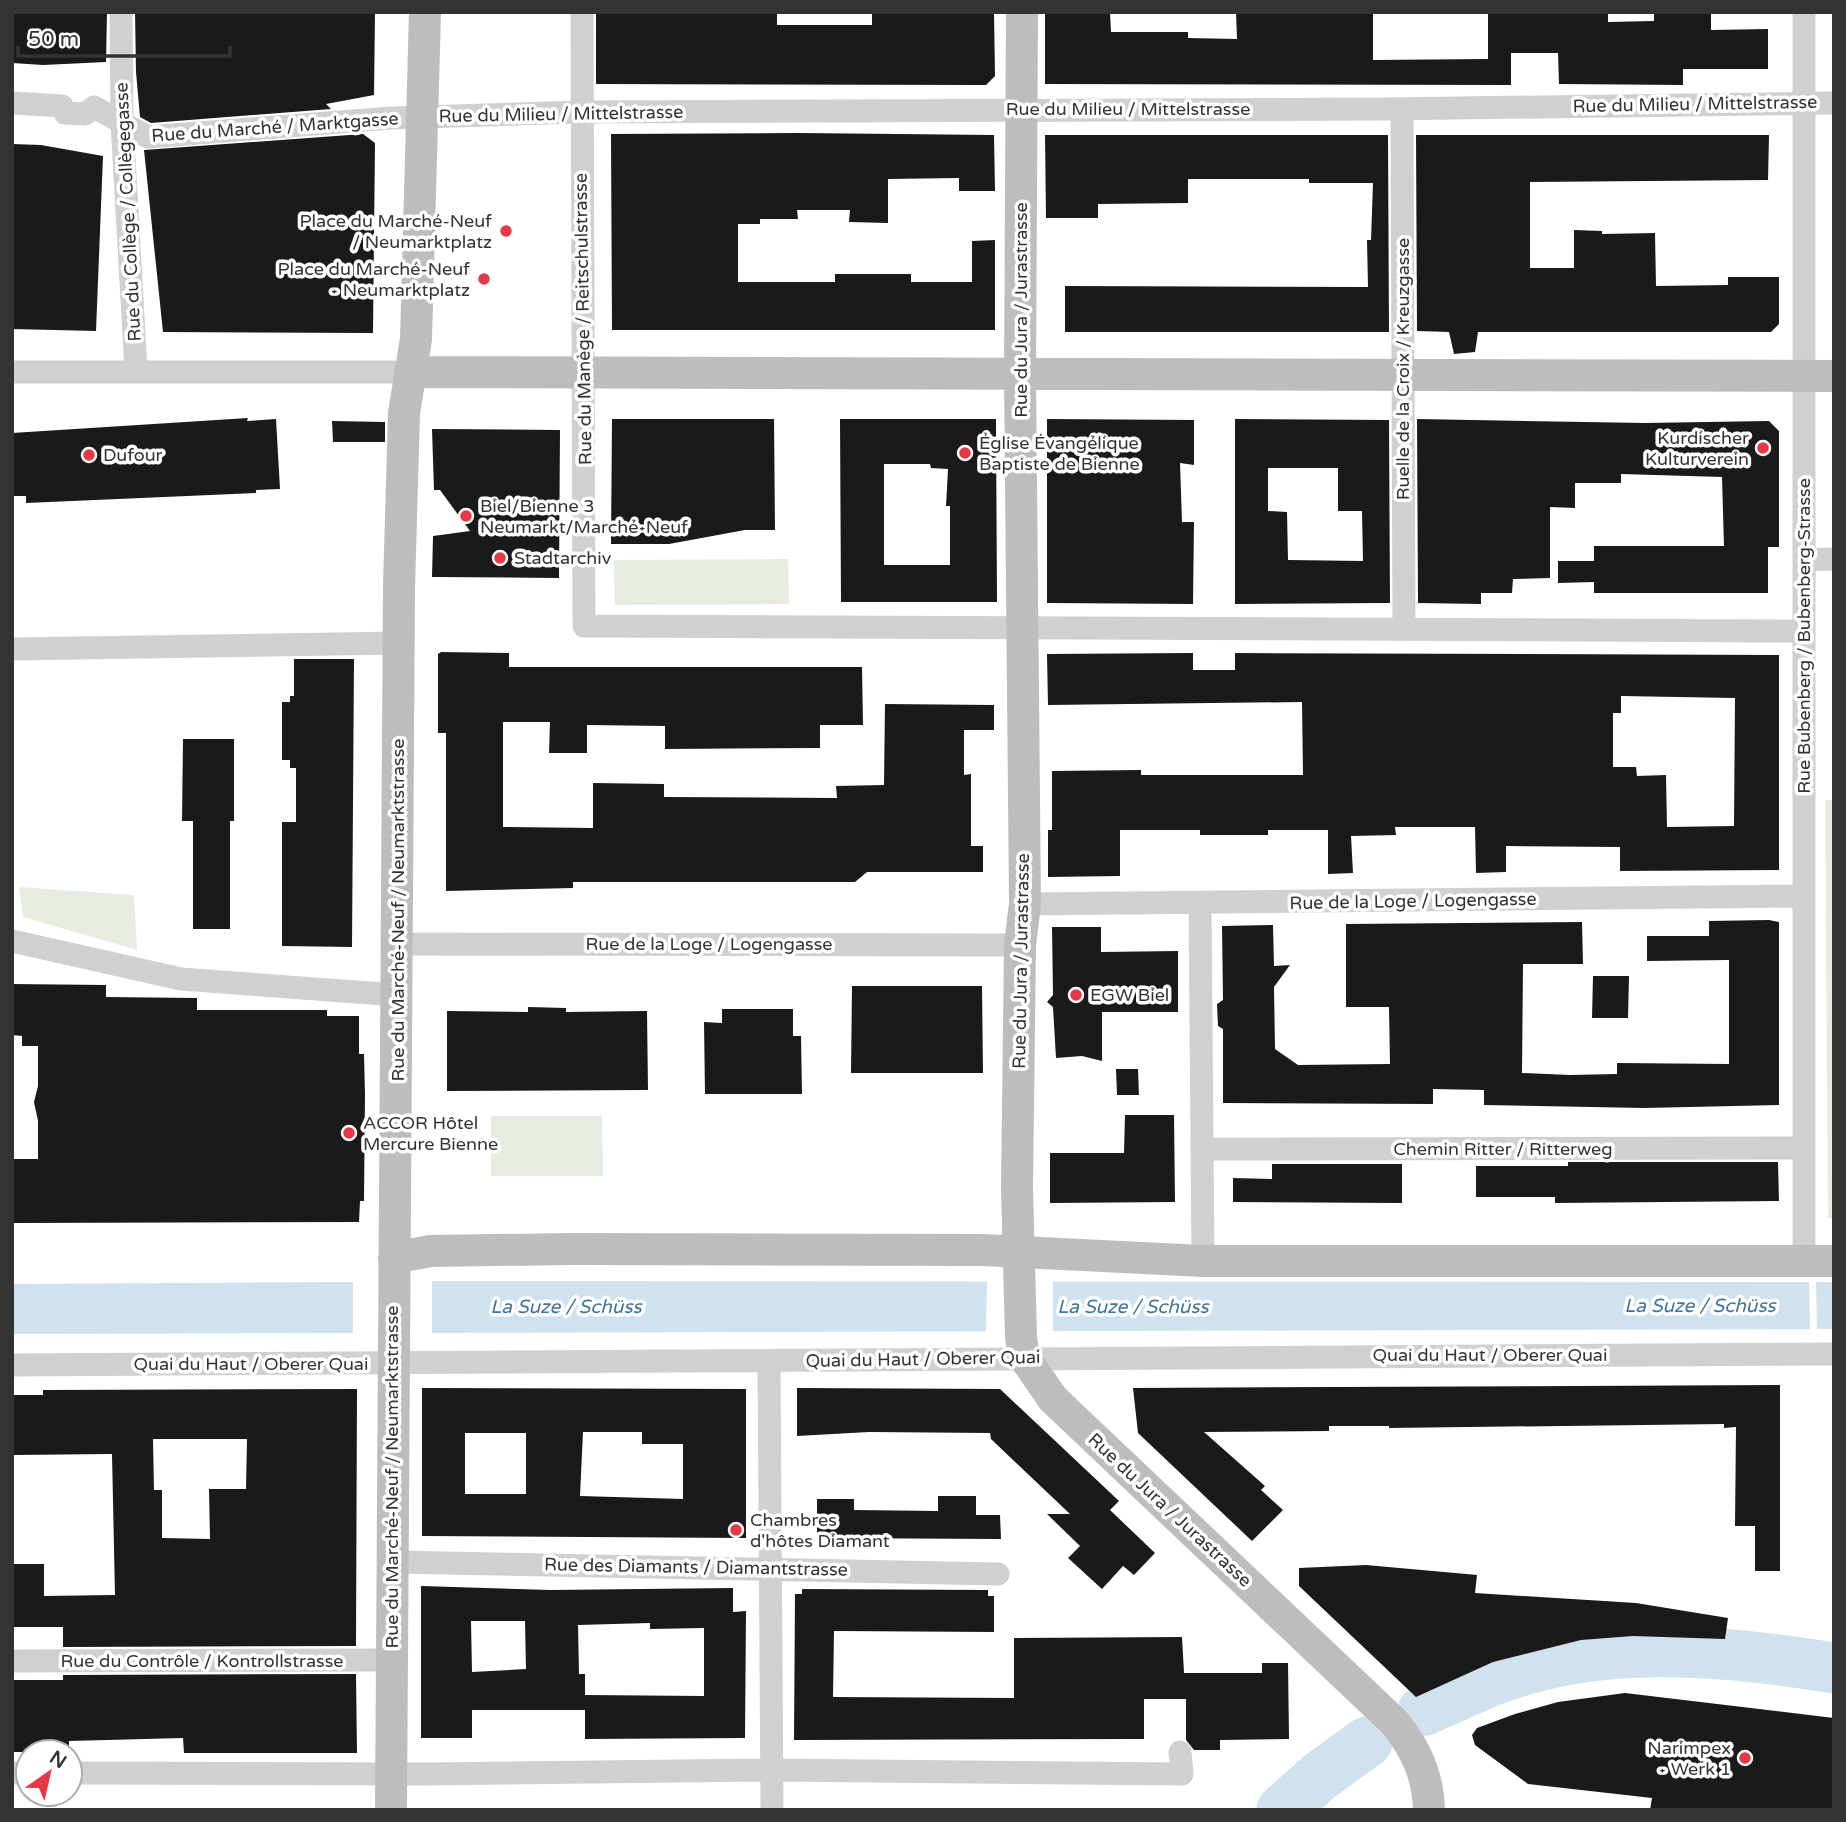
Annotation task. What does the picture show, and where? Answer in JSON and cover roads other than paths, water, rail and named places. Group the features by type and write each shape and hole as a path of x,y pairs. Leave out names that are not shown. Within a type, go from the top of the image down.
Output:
{"street":[{"name":"Rue du Collège / Collègegasse","path":"121,12 122,122 136,370"},
{"name":"Rue du Marché-Neuf / Neumarktstrasse","path":"391,1810 392,1356 403,428 416,339 425,12"},
{"name":"Rue du Manège / Reitschulstrasse","path":"582,12 584,626 1022,627"},
{"name":"Rue du Jura / Jurastrasse","path":"1022,12 1020,375 1025,904 1020,946 1019,1264 1022,1347 1053,1399 1394,1722 1413,1747 1424,1772 1429,1810"},
{"name":"Rue Bubenberg / Bubenberg-Strasse","path":"1804,12 1804,102 1820,376 1804,560 1804,1148 1819,1261"},
{"name":"Rue du Marché / Marktgasse","path":"12,103 62,106 65,113 85,114 94,107 122,122 132,131 148,137 391,117 422,118"},
{"name":"Rue du Milieu / Mittelstrasse","path":"422,118 581,112 1402,109 1834,103"},
{"name":"Ruelle de la Croix / Kreuzgasse","path":"1402,109 1404,629"},
{"path":"12,372 136,370 583,374 1820,376"},
{"path":"1804,560 1834,559"},
{"path":"1022,627 1804,631"},
{"path":"12,649 399,643"},
{"name":"Rue de la Loge / Logengasse","path":"1025,904 1802,896"},
{"path":"1200,904 1203,1261"},
{"path":"12,941 181,979 397,995"},
{"name":"Rue de la Loge / Logengasse","path":"398,944 1020,946"},
{"name":"Chemin Ritter / Ritterweg","path":"1202,1149 1804,1148"},
{"path":"393,1263 430,1251 571,1249 1019,1264 1203,1261 1819,1261"},
{"name":"Quai du Haut / Oberer Quai","path":"12,1365 392,1356 769,1362 1022,1347 1834,1354"},
{"path":"769,1362 772,1810"},
{"name":"Rue des Diamants / Diamantstrasse","path":"393,1562 998,1574"},
{"name":"Rue du Contrôle / Kontrollstrasse","path":"12,1661 391,1660"},
{"path":"84,1773 391,1774 772,1770 1182,1774 1180,1752"}],"water":[{"path":"432,1281 1834,1282 1834,1329 432,1333"},
{"path":"353,1282 353,1333 12,1334 12,1284"}],"waterway":[{"name":"La Suze / Schüss","path":"1423,1711 1514,1673 1564,1660 1602,1655 1641,1652 1719,1654 1834,1668"},
{"name":"La Suze / Schüss","path":"1282,1810 1320,1776 1367,1742"}],"place":[{"name":"Place du Marché-Neuf / Neumarktplatz","path":"506,231"},
{"name":"Place du Marché-Neuf - Neumarktplatz","path":"484,279"},
{"name":"Kurdischer Kulturverein","path":"1763,448"},
{"name":"Église Évangélique Baptiste de Bienne","path":"965,453"},
{"name":"Dufour","path":"89,455"},
{"name":"Biel/Bienne 3 Neumarkt/Marché-Neuf","path":"466,516"},
{"name":"Stadtarchiv","path":"500,558"},
{"name":"EGW Biel","path":"1076,995"},
{"name":"ACCOR Hôtel Mercure Bienne","path":"349,1133"},
{"name":"Chambres d'hôtes Diamant","path":"736,1530"},
{"name":"Narimpex - Werk 1","path":"1745,1758"}]}
